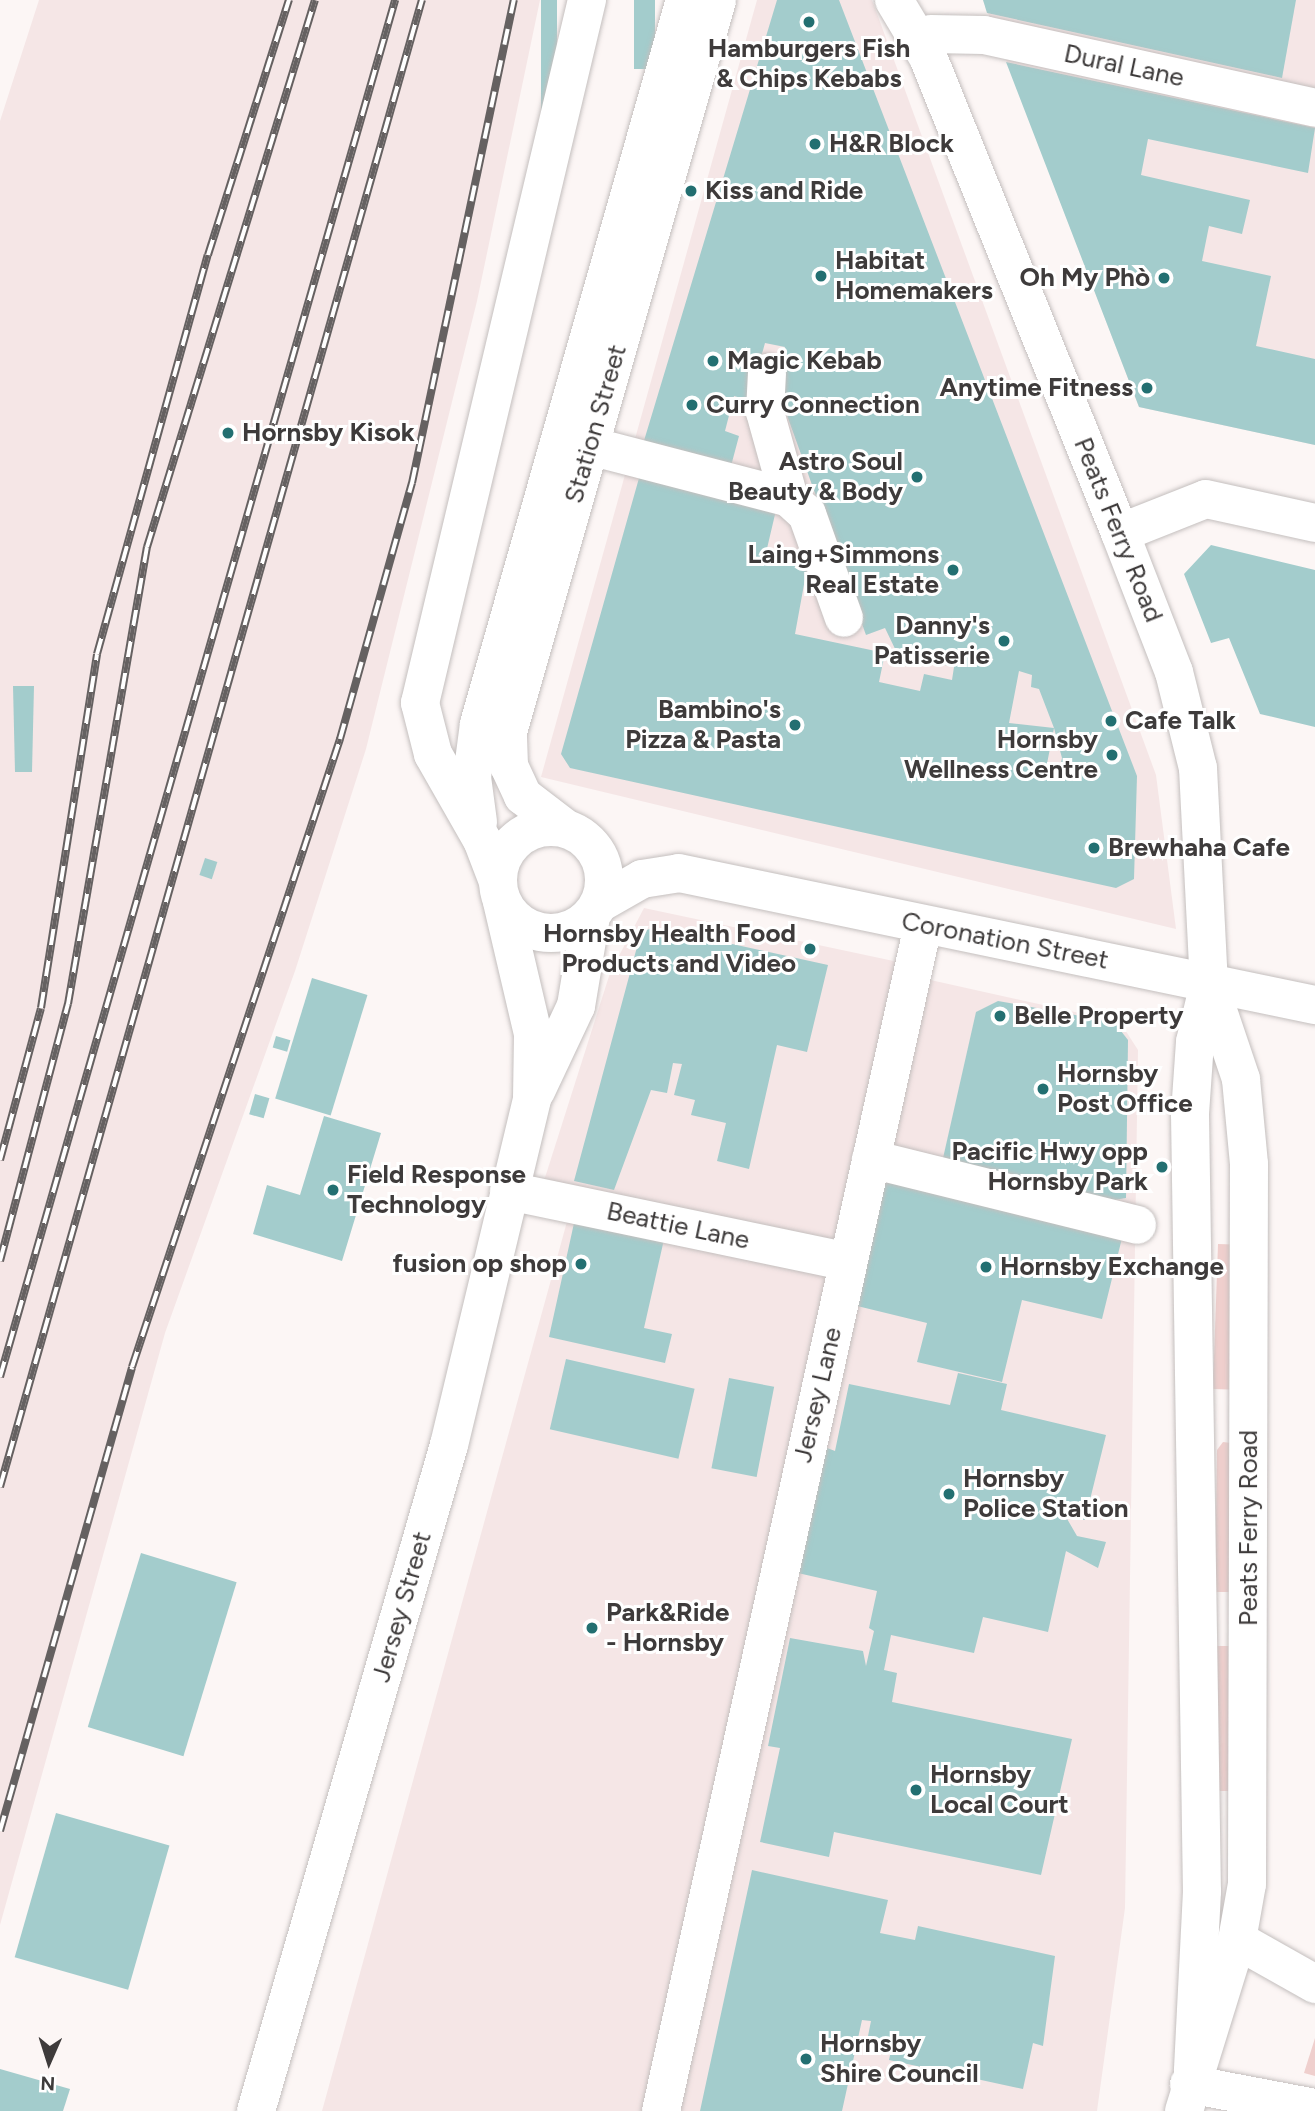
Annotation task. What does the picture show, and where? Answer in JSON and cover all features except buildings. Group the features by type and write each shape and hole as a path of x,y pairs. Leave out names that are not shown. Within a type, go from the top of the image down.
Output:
{"street":[{"name":"Station Street","path":"482,840 433,754 420,703 587,0"},
{"name":"Station Street","path":"571,831 529,805 512,776 507,744 576,442 685,0"},
{"name":"Station Street","path":"499,891 482,840 472,789 474,748 576,442 717,0"},
{"name":"Peats Ferry Road","path":"894,0 929,30 1191,728 1201,799 1209,984 1195,1042 1190,1114 1202,1877 1189,2089"},
{"name":"Dural Lane","path":"929,30 984,35 1315,108"},
{"path":"767,373 765,412 789,498"},
{"path":"576,442 789,498 807,514 844,618"},
{"path":"1120,533 1206,499 1315,523"},
{"path":"541,827 571,831 602,864 595,910 565,931 543,932 522,925 499,891 503,855 518,836 541,827"},
{"name":"Coronation Street","path":"571,831 619,854 695,876 1315,1005"},
{"name":"Coronation Street","path":"595,910 654,875 695,876"},
{"name":"Jersey Street","path":"499,891 533,1034 532,1099"},
{"name":"Jersey Street","path":"256,2111 449,1445 532,1099 576,1006 595,910"},
{"name":"Jersey Lane","path":"661,2111 711,1864 923,925"},
{"name":"Peats Ferry Road","path":"1189,2089 1237,1940 1247,1884 1250,1194 1241,1079 1209,984"},
{"path":"871,1159 1137,1225"},
{"name":"Beattie Lane","path":"509,1191 848,1262"},
{"path":"1237,1940 1315,1984"},
{"path":"1189,2089 1315,2108"}],"shaded area":[{"path":"39,0 540,0 477,301 366,749 295,971 165,1333 0,1925 0,121"},
{"path":"757,0 872,0 1156,775 1176,929 541,777"},
{"path":"983,0 1315,0 1315,445 1139,407"},
{"path":"644,908 903,963 838,1248 543,1184 610,973"},
{"path":"926,979 1120,1022 1138,1050 1125,1908 1097,2111 322,2111 568,1218 854,1273"},
{"path":"1218,1244 1241,1245 1236,1390 1213,1389"},
{"path":"1223,1442 1231,1443 1236,1592 1215,1592 1217,1450"},
{"path":"1215,1646 1237,1646 1237,1791 1215,1791"},
{"path":"1315,2038 1315,2076 1304,2073"}],"railway":[{"path":"0,1160 41,1008 97,654 208,255 289,0"},
{"path":"0,1261 68,1004 147,547 315,0"},
{"path":"0,1377 395,0"},
{"path":"0,1487 422,0"},
{"path":"0,1831 132,1367 340,739 412,483 514,0"}],"place":[{"name":"Hamburgers Fish & Chips Kebabs","path":"809,22"},
{"name":"H&R Block","path":"815,144"},
{"name":"Kiss and Ride","path":"691,191"},
{"name":"Habitat Homemakers","path":"821,276"},
{"name":"Oh My Phò","path":"1164,278"},
{"name":"Magic Kebab","path":"713,361"},
{"name":"Anytime Fitness","path":"1147,388"},
{"name":"Curry Connection","path":"692,405"},
{"name":"Hornsby Kisok","path":"228,433"},
{"name":"Astro Soul Beauty & Body","path":"917,477"},
{"name":"Laing+Simmons Real Estate","path":"953,570"},
{"name":"Danny's Patisserie","path":"1004,641"},
{"name":"Cafe Talk","path":"1111,721"},
{"name":"Bambino's Pizza & Pasta","path":"795,725"},
{"name":"Hornsby Wellness Centre","path":"1112,755"},
{"name":"Brewhaha Cafe","path":"1094,848"},
{"name":"Hornsby Health Food Products and Video","path":"810,949"},
{"name":"Belle Property","path":"1000,1016"},
{"name":"Hornsby Post Office","path":"1043,1089"},
{"name":"Pacific Hwy opp Hornsby Park","path":"1162,1167"},
{"name":"Field Response Technology","path":"333,1190"},
{"name":"fusion op shop","path":"581,1264"},
{"name":"Hornsby Exchange","path":"986,1267"},
{"name":"Hornsby Police Station","path":"949,1494"},
{"name":"Park&Ride - Hornsby","path":"592,1628"},
{"name":"Hornsby Local Court","path":"916,1790"},
{"name":"Hornsby Shire Council","path":"806,2059"}]}
